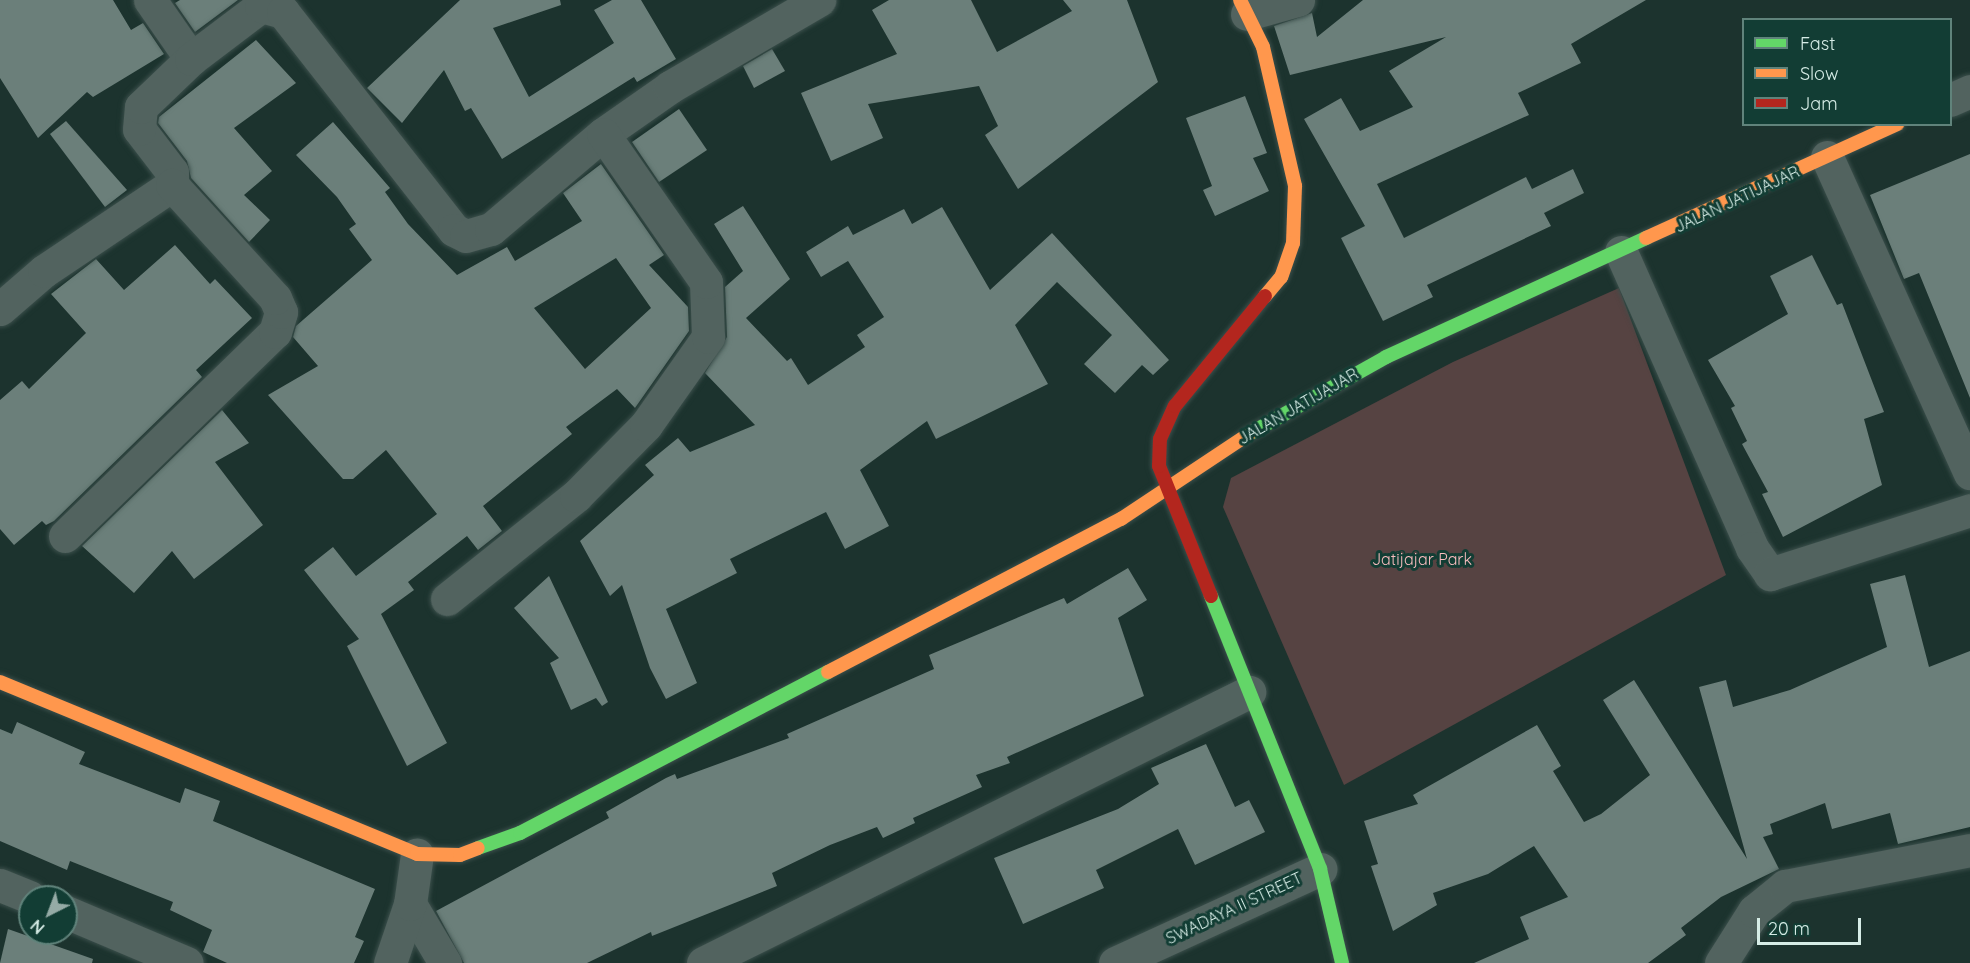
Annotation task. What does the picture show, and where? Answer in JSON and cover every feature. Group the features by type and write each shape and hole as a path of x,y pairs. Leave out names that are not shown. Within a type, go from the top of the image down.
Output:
{"street":[{"path":"150,0 191,59"},
{"path":"65,536 275,332 281,312 275,298 172,185 172,172 136,118 191,59 261,6 272,3 454,230 466,236 491,229 603,134 670,87 819,0"},
{"path":"1298,0 1244,7 1263,47 1282,123 1294,186 1293,243 1281,278 1175,406 1160,439 1165,489 1320,869 1342,963"},
{"path":"1952,99 1970,91"},
{"name":"JALAN JATIJAJAR","path":"417,854 460,855 520,833 1121,519 1330,385 1893,126"},
{"path":"447,599 576,496 615,457 646,425 708,337 706,282 603,134"},
{"path":"1827,157 1970,472"},
{"path":"0,309 44,271 172,185"},
{"path":"1621,252 1752,548 1770,574 1970,510"},
{"path":"0,682 417,854 410,904 390,963"},
{"path":"703,963 1249,692"},
{"path":"1721,963 1754,911 1785,886 1970,850"},
{"name":"SWADAYA II STREET","path":"1114,963 1320,869"},
{"path":"0,885 18,892"},
{"path":"410,904 445,963"},
{"path":"78,917 187,963"}],"green space":[{"name":"Jatijajar Park","path":"1619,288 1726,575 1344,785 1223,507 1231,478 1453,362"}],"building":[{"path":"0,0 113,0 131,30 143,23 164,54 93,97 87,92 38,138 0,78"},
{"path":"180,0 238,0 195,32 175,3"},
{"path":"460,0 560,0 561,5 493,28 529,97 614,43 594,10 612,0 641,0 676,59 637,82 634,77 502,159 471,108 465,111 444,70 402,123 367,88"},
{"path":"889,0 971,0 997,52 1072,11 1063,0 1127,0 1158,82 1018,189 985,135 998,126 979,86 868,104 883,138 831,161 801,93 897,54 872,10"},
{"path":"1363,0 1646,0 1571,44 1581,63 1518,93 1529,115 1377,184 1404,238 1526,177 1532,189 1573,169 1584,193 1544,213 1551,226 1427,285 1433,297 1383,321 1341,238 1365,226 1304,119 1341,98 1360,131 1413,107 1389,71 1446,37 1290,75 1274,26 1312,13 1317,37"},
{"path":"256,40 296,83 234,128 272,171 244,195 270,220 249,242 191,178 187,161 158,123 159,117"},
{"path":"772,49 785,71 754,88 743,66"},
{"path":"1245,96 1267,153 1253,158 1269,191 1215,216 1203,190 1212,186 1186,118"},
{"path":"679,109 707,150 659,182 632,142"},
{"path":"66,121 127,190 105,207 50,134"},
{"path":"333,122 390,188 385,192 408,224 457,275 507,247 515,261 582,221 563,193 601,164 664,255 649,265 688,307 689,331 635,408 617,389 566,427 572,434 483,506 502,531 478,550 467,536 408,582 414,590 381,614 447,743 407,766 347,646 359,639 304,570 333,547 356,576 437,514 386,450 353,479 343,479 268,395 318,366 293,337 296,326 372,260 349,229 356,224 337,197 296,155","holes":["616,258 651,308 585,369 534,308"]},
{"path":"1970,154 1970,398 1919,273 1904,279 1870,195"},
{"path":"743,206 790,279 746,318 787,361 791,358 808,385 865,347 857,335 884,317 848,261 821,277 806,252 848,226 853,235 904,209 912,224 942,207 990,290 1052,233 1169,360 1153,375 1142,365 1115,393 1084,364 1112,335 1057,282 1015,325 1048,384 936,439 927,421 860,470 889,526 845,549 826,512 730,559 737,573 666,609 697,683 666,699 650,668 622,585 610,596 580,541 654,475 645,465 678,438 690,452 755,425 705,373 727,337 725,287 743,271 714,224"},
{"path":"175,245 210,284 215,279 252,318 196,370 202,377 54,521 46,525 42,521 14,545 0,529 0,400 22,381 29,389 86,333 51,294 96,259 124,290"},
{"path":"1812,255 1837,305 1842,303 1884,412 1864,419 1882,485 1783,537 1762,494 1768,492 1742,444 1747,441 1731,408 1735,406 1708,360 1788,314 1770,276"},
{"path":"222,410 249,443 215,462 263,525 194,579 172,551 134,593 82,546"},
{"path":"1128,568 1147,600 1118,618 1144,696 1007,757 1010,763 976,775 982,787 913,818 915,823 883,838 877,827 830,845 772,873 777,886 652,936 651,932 587,963 464,963 436,911 609,818 606,812 666,778 675,774 677,779 789,738 787,734 934,669 929,655 1064,598 1067,604"},
{"path":"1905,575 1929,667 1970,651 1970,827 1898,844 1890,813 1832,829 1825,803 1770,824 1773,834 1763,837 1779,869 1721,897 1681,928 1686,935 1648,963 1474,963 1529,939 1520,917 1568,897 1534,846 1488,874 1433,893 1437,905 1393,931 1371,866 1378,864 1364,821 1418,804 1413,795 1537,725 1561,766 1553,771 1584,822 1601,814 1650,775 1603,700 1634,680 1747,859 1699,687 1726,680 1733,707 1790,690 1887,647 1870,584"},
{"path":"549,576 608,702 602,706 596,698 571,710 550,663 559,658 514,608"},
{"path":"17,722 85,752 79,764 180,803 185,788 220,801 213,821 375,889 355,937 364,941 354,963 227,963 203,952 212,930 170,910 173,902 70,861 67,870 0,841 0,729 12,734"},
{"path":"1206,744 1235,807 1249,800 1265,832 1195,865 1178,829 1096,870 1104,888 1023,924 994,858 1118,809 1159,784 1151,768"},
{"path":"8,929 18,933 18,945 53,945 93,959 92,963 0,963"}],"traffic: fast":[{"path":"1249,434 1386,357 1646,238"},
{"path":"1211,596 1320,869 1342,963"},
{"path":"478,848 520,833 828,672"}],"traffic: slow":[{"path":"1240,0 1263,47 1295,186 1293,243 1281,277 1265,296"},
{"path":"1646,238 1893,126"},
{"path":"828,672 1121,519 1249,434"},
{"path":"0,682 417,854 460,855 478,848"}],"traffic: jam":[{"path":"1211,596 1159,466 1160,439 1175,406 1265,296"}]}
